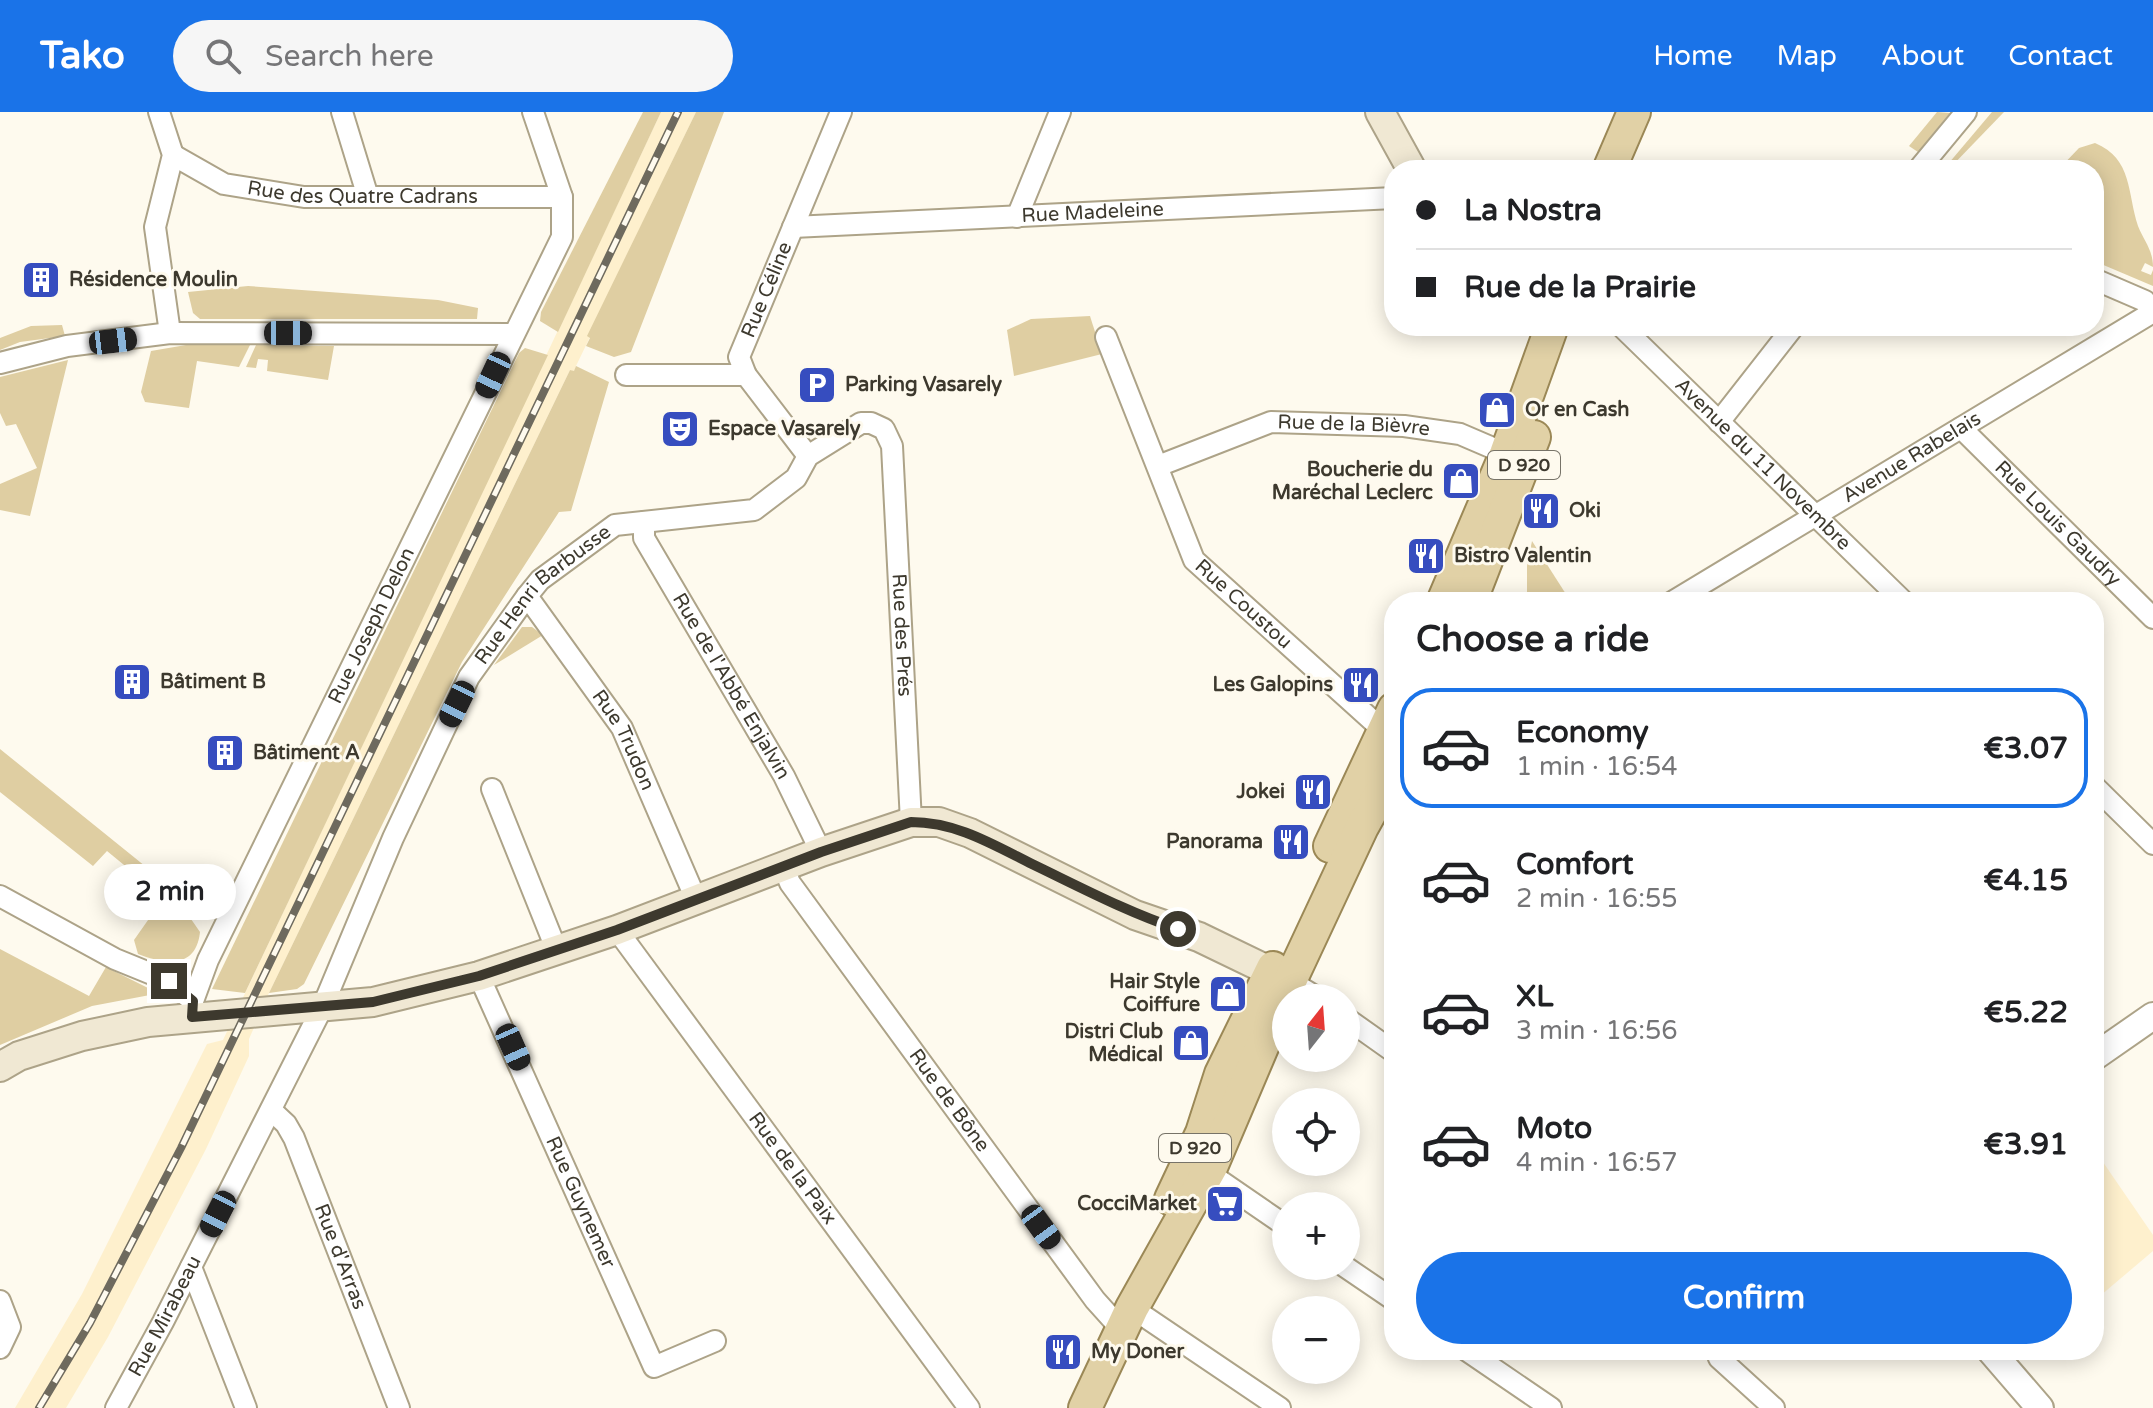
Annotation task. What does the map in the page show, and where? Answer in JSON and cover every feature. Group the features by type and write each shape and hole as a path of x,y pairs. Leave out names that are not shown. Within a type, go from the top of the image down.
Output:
{"main road":[{"path":"1380,112 1406,160"},
{"path":"1613,160 1634,112"},
{"path":"1633,160 1650,112"},
{"name":"D 920","path":"1473,592 1516,458 1549,336"},
{"name":"D 920","path":"1448,592 1516,458 1569,336"},
{"name":"D 920","path":"1085,1408 1127,1319 1211,1167 1280,976 1384,740"},
{"name":"D 920","path":"1127,1319 1166,1210 1202,1133 1221,1074 1280,976 1384,787"},
{"path":"0,1067 19,1056 82,1036 192,1009 322,1008 373,1002 479,976 617,930 695,897 911,822 939,822 970,833 1135,915 1199,937 1280,976"}],"street":[{"path":"159,112 173,155 155,227 170,333"},
{"path":"342,112 368,197"},
{"path":"533,112 562,197"},
{"name":"Rue Céline","path":"746,375 739,357 841,112"},
{"path":"1017,217 1060,112"},
{"path":"1926,160 1966,112"},
{"name":"Rue des Quatre Cadrans","path":"173,155 224,184 304,197 562,197"},
{"name":"Rue Joseph Delon","path":"192,1009 208,960 398,578 562,237 562,197"},
{"name":"Rue Madeleine","path":"793,227 1384,199"},
{"path":"2104,283 2145,301 2152,313"},
{"name":"Avenue Rabelais","path":"1689,592 2152,313"},
{"path":"0,363 67,346 170,333 513,334"},
{"name":"Avenue du 11 Novembre","path":"1631,336 1894,592"},
{"path":"1719,422 1786,336"},
{"name":"Rue Coustou","path":"1106,337 1194,560 1384,718"},
{"path":"626,375 746,375 808,456"},
{"name":"Rue de la Bièvre","path":"1158,466 1271,422 1404,426 1460,434 1516,458"},
{"name":"Rue Henri Barbusse","path":"322,1008 393,838 469,677 540,580 615,525 754,510 796,478 808,456 861,423 871,423 884,429 892,446"},
{"name":"Rue Louis Gaudry","path":"1961,428 2153,618"},
{"name":"Rue des Prés","path":"892,446 911,822"},
{"name":"Rue de l'Abbé Enjalvin","path":"644,522 644,538 784,776 821,852"},
{"name":"Rue Trudon","path":"527,596 622,728 695,897"},
{"path":"492,789 557,951"},
{"path":"2104,796 2153,844"},
{"name":"Rue de Bône","path":"783,866 808,909 1095,1300 1280,1408"},
{"path":"0,896 115,959 169,981 192,1009"},
{"name":"Rue de la Paix","path":"617,930 969,1408"},
{"name":"Rue Guynemer","path":"479,976 654,1367 715,1341"},
{"path":"1280,976 1294,984"},
{"name":"Rue Mirabeau","path":"116,1408 322,1008"},
{"path":"2104,1046 2153,1016"},
{"path":"1360,1028 1384,1045"},
{"name":"Rue d'Arras","path":"271,1110 286,1124 294,1138 399,1408"},
{"path":"1211,1167 1219,1180 1272,1216"},
{"path":"191,1267 246,1408"},
{"path":"1360,1277 1384,1293"},
{"path":"0,1301 10,1327 0,1348"},
{"path":"1481,1360 1551,1408"},
{"path":"1721,1360 1774,1408"},
{"path":"1999,1360 2040,1408"}],"shaded area":[{"path":"643,112 661,112 558,332 540,321 541,312"},
{"path":"661,112 696,112 588,336 574,372 570,370 269,993 249,1039 249,1056 206,1149 108,1337 66,1408 15,1408 82,1294 207,1044 223,1040"},
{"path":"696,112 724,112 631,352 614,357 586,346 590,338 587,336"},
{"path":"1937,112 1950,113 1918,152 1909,146"},
{"path":"1992,112 2004,112 1958,160 1951,160"},
{"path":"2095,143 2116,158 2122,168 2138,226 2153,261 2153,267 2145,263 2141,271 2151,275 2153,270 2153,286 2104,265 2104,160 2068,160 2079,148"},
{"path":"248,286 438,300 478,308 477,319 200,319 193,313 188,292"},
{"path":"1090,316 1102,354 1014,376 1007,330 1031,319"},
{"path":"62,325 65,336 20,342 0,350 0,338 31,326"},
{"path":"186,345 250,345 239,367 197,361 189,408 145,402 141,392 151,351"},
{"path":"256,345 334,346 328,380 267,371 268,360 258,359 256,368 246,367"},
{"path":"525,348 548,355 245,993 212,989 519,353"},
{"path":"68,360 30,516 0,510 0,484 37,468 16,424 6,426 0,413 0,377"},
{"path":"576,366 609,382 571,511 559,512 462,662 304,984 297,989 269,993 570,370 574,371"},
{"path":"1532,541 1565,592 1527,592 1527,566"},
{"path":"522,627 532,627 543,635 494,665"},
{"path":"0,749 166,883 200,932 192,953 177,961 138,954 134,940 153,913 160,910 169,913 174,906 107,851 93,866 0,792"},
{"path":"0,949 89,996 106,967 150,989 150,995 92,1006 0,1045"},
{"path":"2104,1164 2153,1235 2153,1251 2104,1293"}],"railway":[{"path":"39,1408 90,1323 181,1148 678,112"}],"place":[{"name":"Résidence Moulin","path":"41,280"},
{"name":"Parking Vasarely","path":"817,385"},
{"name":"Or en Cash","path":"1497,410"},
{"name":"Espace Vasarely","path":"680,429"},
{"name":"Boucherie du Maréchal Leclerc","path":"1461,481"},
{"name":"Oki","path":"1541,511"},
{"name":"Bistro Valentin","path":"1426,556"},
{"name":"Bâtiment B","path":"132,682"},
{"name":"Les Galopins","path":"1361,685"},
{"name":"Bâtiment A","path":"225,753"},
{"name":"Jokei","path":"1313,792"},
{"name":"Panorama","path":"1291,842"},
{"name":"Hair Style Coiffure","path":"1228,994"},
{"name":"Distri Club Médical","path":"1191,1043"},
{"name":"CocciMarket","path":"1225,1204"},
{"name":"My Doner","path":"1063,1352"}],"route":[{"path":"169,981 193,1001 192,1017 373,1002 479,976 557,951 695,897 911,822 939,822 970,833 1135,915 1178,929"}]}
